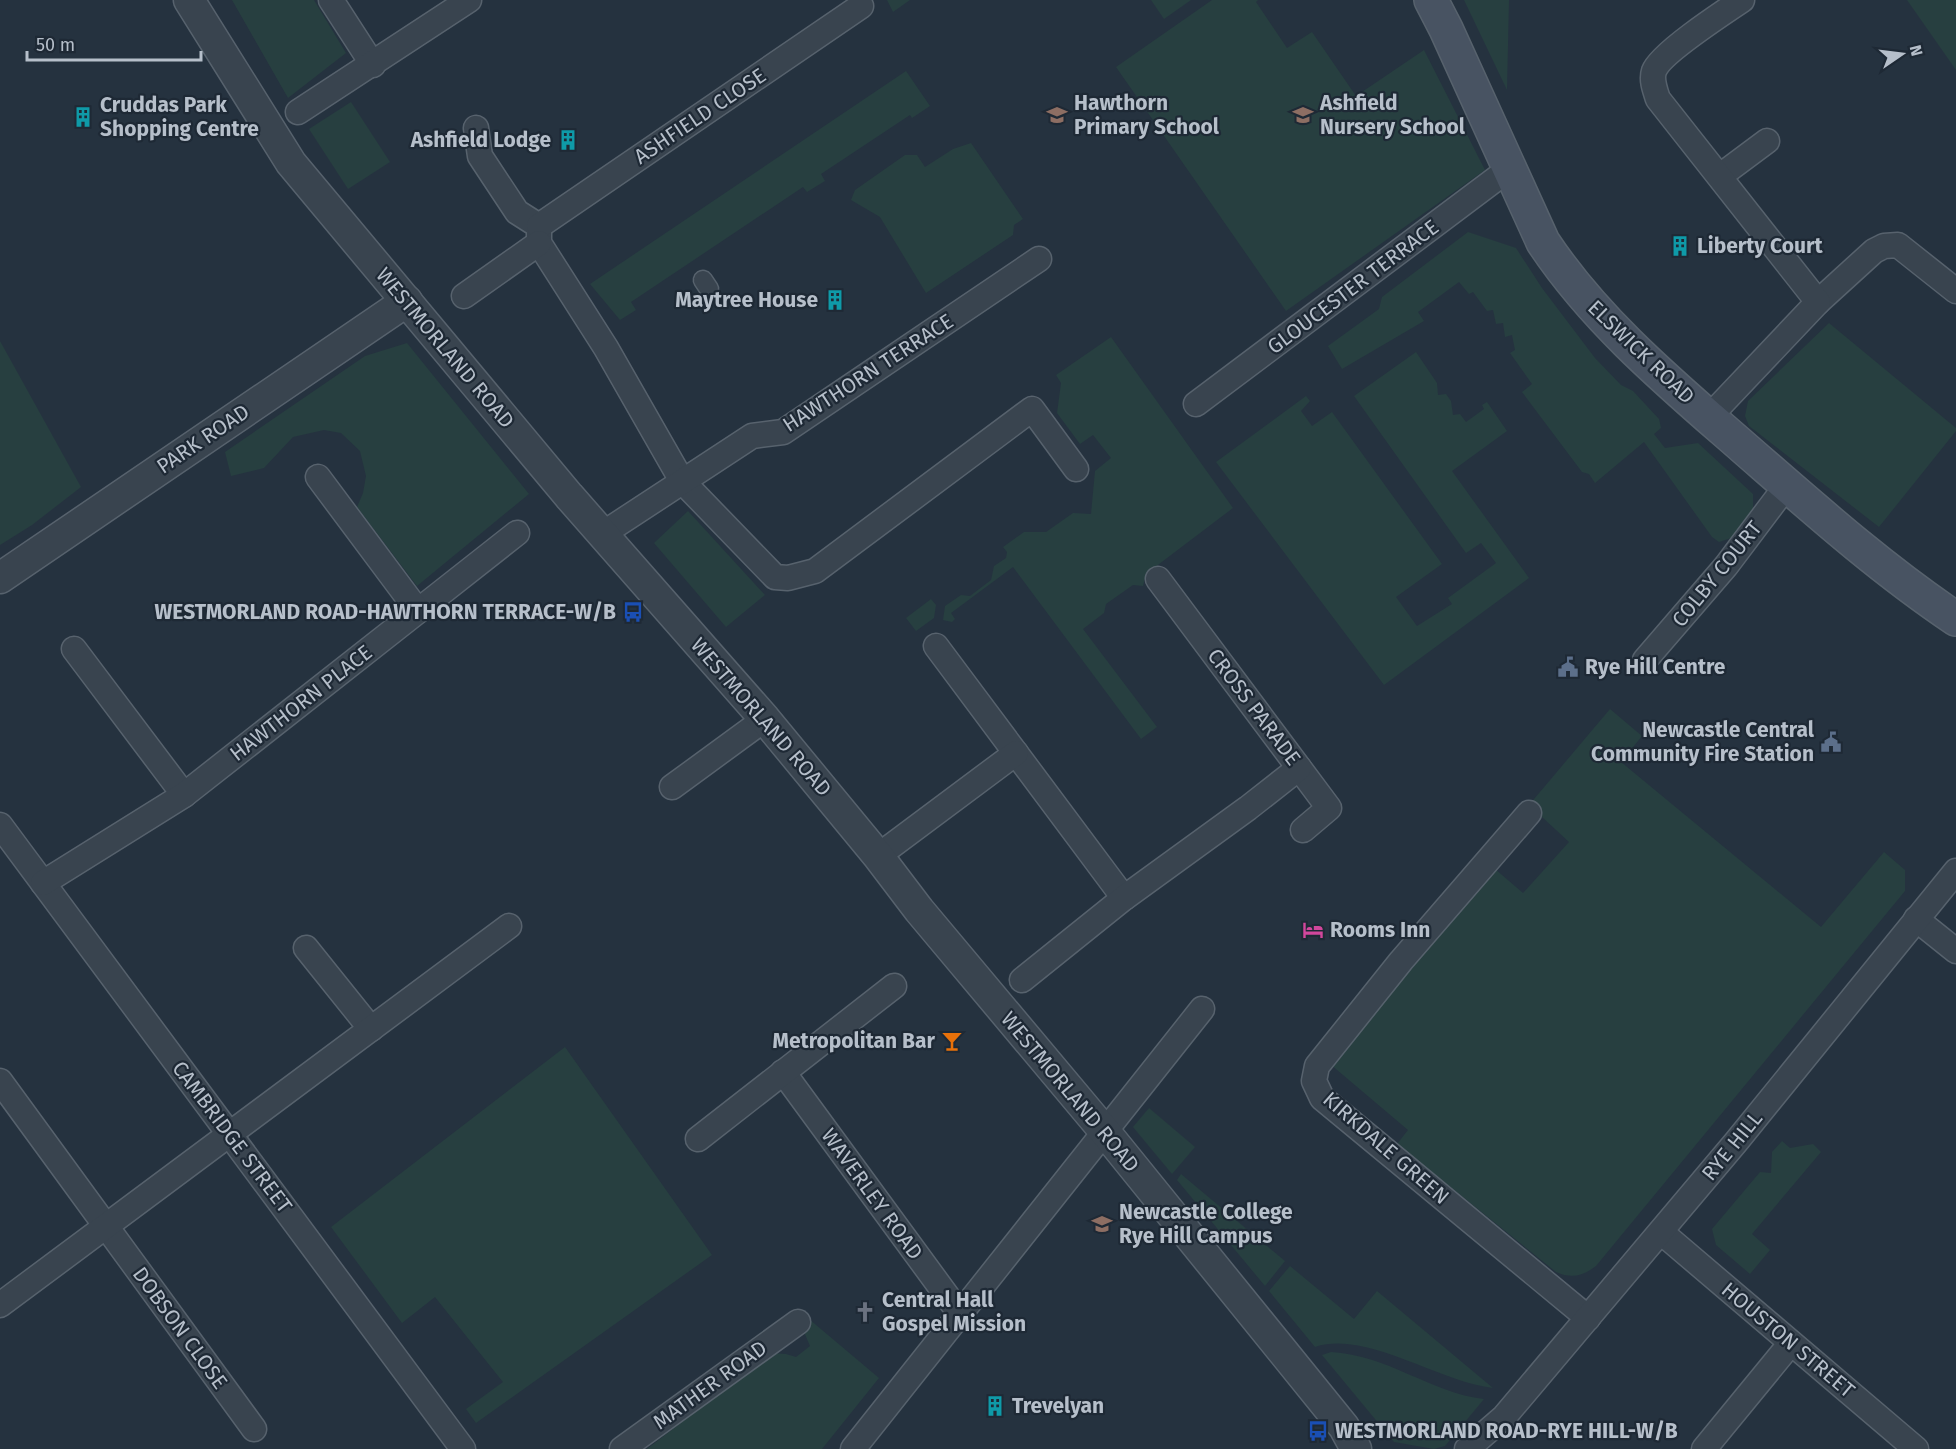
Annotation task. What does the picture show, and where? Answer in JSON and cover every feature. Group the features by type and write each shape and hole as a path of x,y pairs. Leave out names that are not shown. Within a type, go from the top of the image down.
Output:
{"main road":[{"name":"ELSWICK ROAD","path":"1431,0 1459,56 1543,242 1561,269 1598,313 1642,357 1787,485 1884,568 1956,620"}],"street":[{"name":"WESTMORLAND ROAD","path":"189,0 291,162 601,535 765,719 878,856 919,910 1106,1133 1350,1438 1378,1449"},
{"path":"331,0 373,65"},
{"path":"298,112 469,0"},
{"path":"1742,0 1688,38 1659,63 1653,72 1653,85 1658,99 1818,302"},
{"name":"ASHFIELD CLOSE","path":"464,296 539,234 861,6"},
{"path":"476,128 480,156 517,212 539,234 682,481 775,577 788,578 815,571 1032,409 1076,469"},
{"path":"1720,176 1767,141"},
{"name":"GLOUCESTER TERRACE","path":"1196,404 1509,169"},
{"path":"1709,417 1818,302 1874,251 1884,246 1899,245 1956,291"},
{"name":"HAWTHORN TERRACE","path":"601,535 752,436 783,432 1039,259"},
{"name":"PARK ROAD","path":"0,578 407,302"},
{"path":"318,477 418,611"},
{"name":"COLBY COURT","path":"1645,660 1726,566 1787,485"},
{"name":"HAWTHORN PLACE","path":"43,883 184,795 517,533"},
{"name":"CROSS PARADE","path":"1158,579 1329,808 1303,830"},
{"path":"936,645 1124,897"},
{"path":"74,649 184,795"},
{"path":"672,787 765,719"},
{"path":"878,856 1016,753"},
{"path":"1022,980 1124,897 1248,808 1299,768"},
{"name":"KIRKDALE GREEN","path":"1529,813 1387,978 1317,1066 1314,1081 1322,1098 1588,1318"},
{"name":"CAMBRIDGE STREET","path":"0,826 463,1449"},
{"name":"RYE HILL","path":"1467,1449 1504,1417 1661,1232 1956,871"},
{"path":"1916,919 1956,951"},
{"path":"0,1305 509,926"},
{"path":"306,948 371,1029"},
{"path":"698,1139 894,986"},
{"path":"853,1449 1106,1133 1202,1009"},
{"name":"WAVERLEY ROAD","path":"783,1072 961,1315"},
{"name":"DOBSON CLOSE","path":"0,1081 254,1429"},
{"name":"HOUSTON STREET","path":"1661,1232 1916,1449"},
{"name":"MATHER ROAD","path":"622,1449 798,1322"},
{"path":"1704,1449 1791,1343"},
{"name":"RYE HILL","path":"1488,1449 1504,1417"}],"green space":[{"path":"232,0 314,0 346,53 288,98"},
{"path":"887,0 910,0 893,12"},
{"path":"1151,0 1191,0 1164,19"},
{"name":"Ashfield Nursery School","path":"1212,0 1258,0 1256,2 1287,48 1312,32 1356,96 1424,50 1485,170 1286,311 1116,67"},
{"path":"1464,0 1509,0 1507,90"},
{"path":"1907,0 1956,0 1956,70"},
{"path":"906,71 930,106 912,118 910,115 821,174 825,181 807,192 803,187 631,302 636,310 620,320 590,284"},
{"path":"351,102 390,162 348,189 309,129"},
{"path":"971,143 1023,219 1014,225 1013,235 926,293 880,217 851,200 855,190 905,155 917,155 925,167 953,149"},
{"path":"1468,232 1516,248 1542,288 1595,358 1621,385 1633,391 1659,419 1661,428 1654,434 1665,448 1698,443 1753,494 1753,511 1731,538 1719,542 1712,537 1644,442 1595,483 1589,474 1582,472 1522,392 1532,384 1510,353 1515,350 1512,335 1505,337 1503,323 1496,324 1493,310 1487,311 1473,292 1469,294 1459,282 1418,312 1424,321 1342,369 1328,346 1379,309 1382,297"},
{"path":"1829,323 1956,428 1956,431 1879,527 1749,426 1745,416 1748,401"},
{"path":"1111,337 1233,508 1146,574 1143,586 1133,585 1106,604 1104,613 1083,629 1157,727 1141,739 1013,567 951,613 955,619 952,622 943,620 945,606 961,595 970,596 991,580 994,566 1006,558 1007,552 1003,547 1024,532 1046,532 1073,513 1091,514 1095,471 1111,458 1093,435 1080,444 1057,413 1061,383 1056,375"},
{"path":"0,341 81,487 32,525 0,545"},
{"path":"407,343 529,494 417,586 357,507 363,493 366,476 360,451 341,433 324,430 293,437 264,468 231,476 225,452 365,356"},
{"path":"1416,352 1437,383 1438,395 1446,394 1451,401 1453,415 1460,414 1466,422 1484,409 1482,405 1487,402 1507,431 1452,471 1529,578 1384,685 1216,462 1306,396 1310,401 1301,411 1312,426 1332,412 1442,564 1396,597 1417,626 1452,604 1448,598 1496,563 1481,543 1466,553 1354,396"},
{"path":"688,511 765,595 726,627 654,543"},
{"path":"931,599 936,605 934,618 916,631 906,618"},
{"path":"1610,709 1642,736 1621,762 1821,927 1884,852 1905,870 1905,891 1596,1266 1587,1272 1572,1276 1556,1272 1397,1144 1408,1130 1330,1064 1495,869 1523,893 1569,842 1529,805"},
{"path":"565,1047 712,1255 476,1423 466,1409 503,1382 435,1297 402,1323 331,1227"},
{"path":"1149,1108 1195,1147 1172,1174 1133,1127"},
{"path":"1782,1141 1790,1148 1813,1144 1821,1152 1752,1234 1770,1250 1750,1274 1716,1245 1712,1229 1760,1172 1771,1173 1772,1152"},
{"path":"1181,1174 1285,1261 1265,1286 1177,1180"},
{"path":"1290,1266 1354,1319 1377,1291 1493,1388 1449,1377 1380,1351 1357,1345 1335,1344 1315,1347 1269,1291"},
{"path":"809,1319 879,1378 822,1449 647,1449 771,1353 796,1357 810,1346 804,1332"},
{"path":"1331,1352 1372,1360 1446,1390 1484,1399 1445,1446 1434,1449 1394,1442 1322,1355"}],"place":[{"name":"Hawthorn Primary School","path":"1057,115"},
{"name":"Ashfield Nursery School","path":"1303,115"},
{"name":"Cruddas Park Shopping Centre","path":"83,117"},
{"name":"Ashfield Lodge","path":"568,140"},
{"name":"Liberty Court","path":"1680,246"},
{"name":"Maytree House","path":"835,300"},
{"name":"WESTMORLAND ROAD-HAWTHORN TERRACE-W/B","path":"633,612"},
{"name":"Rye Hill Centre","path":"1568,667"},
{"name":"Newcastle Central Community Fire Station","path":"1831,742"},
{"name":"Rooms Inn","path":"1313,930"},
{"name":"Metropolitan Bar","path":"952,1041"},
{"name":"Newcastle College Rye Hill Campus","path":"1102,1224"},
{"name":"Central Hall Gospel Mission","path":"865,1312"},
{"name":"Trevelyan","path":"995,1406"},
{"name":"WESTMORLAND ROAD-RYE HILL-W/B","path":"1318,1431"}]}
